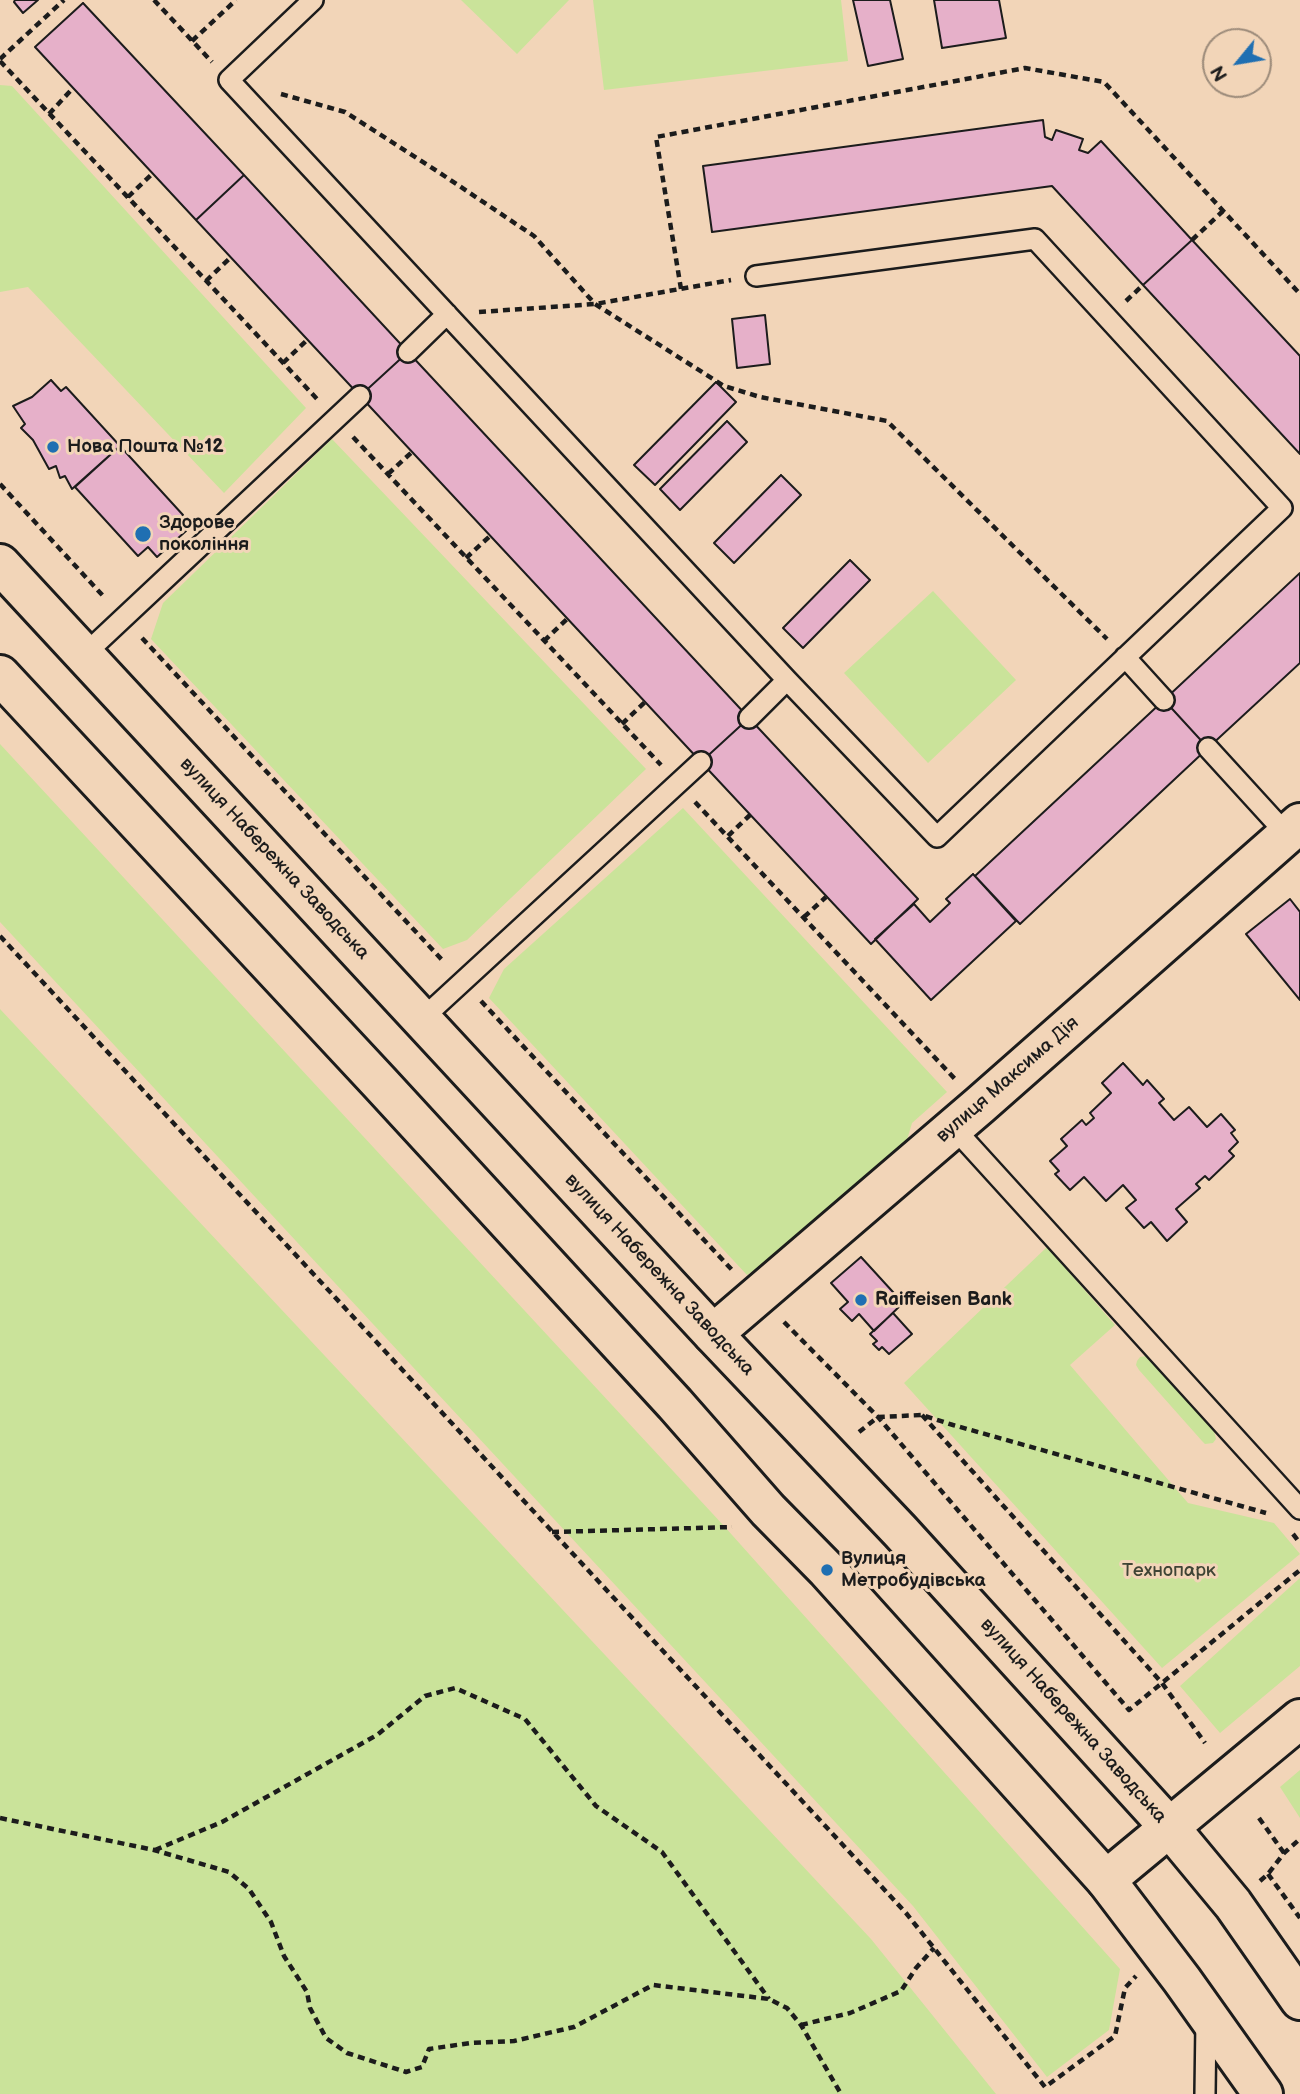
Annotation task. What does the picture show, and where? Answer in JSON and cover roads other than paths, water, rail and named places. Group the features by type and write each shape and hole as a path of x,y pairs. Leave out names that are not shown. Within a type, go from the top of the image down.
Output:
{"main road":[{"name":"вулиця Набережна Заводська","path":"0,564 713,1334 900,1531 1170,1828 1233,1904 1300,2000"},
{"path":"0,675 656,1383 768,1510 836,1581 1106,1880 1263,2094"},
{"name":"вулиця Максима Дія","path":"713,1334 1296,835"},
{"path":"1106,1880 1300,1719"}],"lane":[{"path":"313,0 229,80 787,680 937,837 1282,508 1035,239 756,276"},
{"path":"408,352 447,314"},
{"path":"85,654 360,396"},
{"path":"1125,657 1164,700"},
{"path":"749,718 787,680"},
{"path":"1208,748 1296,835"},
{"path":"422,1018 701,762"},
{"path":"967,1116 1300,1509"},
{"path":"1205,2094 1206,2014"}],"place":[{"name":"Нова Пошта №12","path":"53,447"},
{"name":"Здорове покоління","path":"143,534"},
{"name":"Raiffeisen Bank","path":"861,1300"},
{"name":"Вулиця Метробудівська","path":"827,1570"}],"park label":[{"name":"Технопарк","path":"1169,1571"}]}
